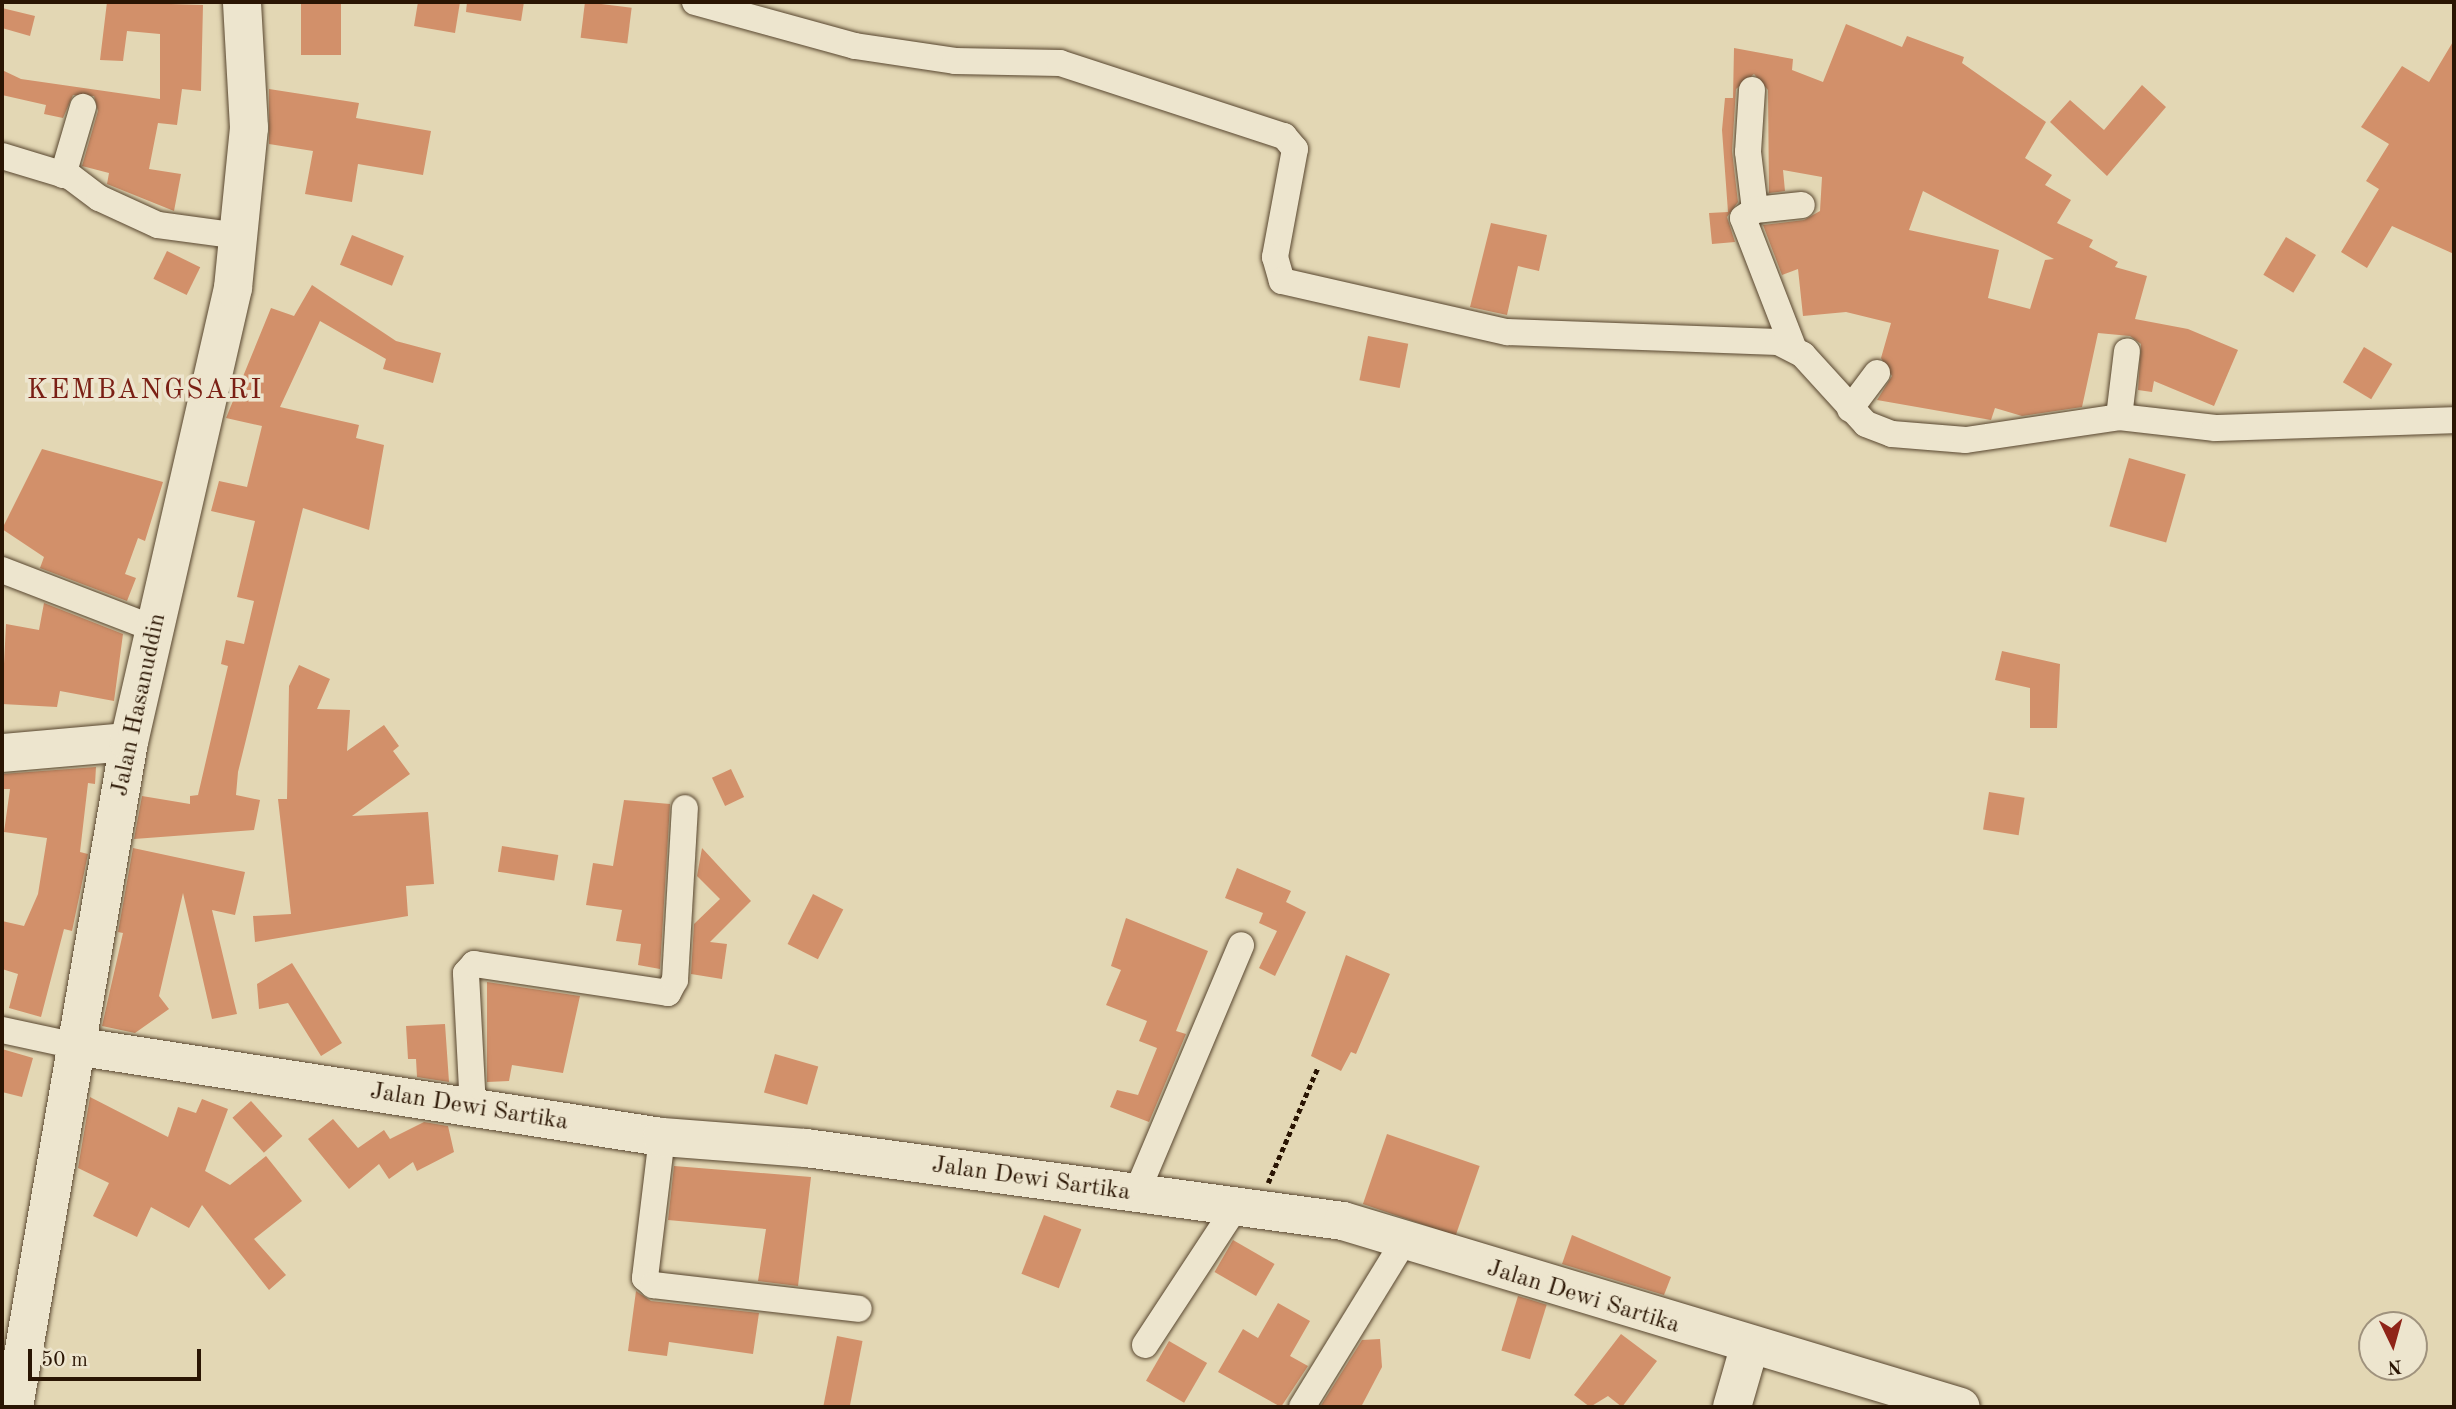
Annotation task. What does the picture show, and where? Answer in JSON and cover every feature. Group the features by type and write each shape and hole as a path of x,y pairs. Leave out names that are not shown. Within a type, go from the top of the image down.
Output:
{"street":[{"name":"Jalan Hasanuddin","path":"14,1407 81,1047 129,742 233,288 249,128 242,2"},
{"path":"695,2 855,46 955,61 1060,64 1284,136 1294,143 1295,156 1275,274 1291,286 1507,332 1757,338 1793,346"},
{"path":"1752,90 1748,152 1755,210"},
{"path":"63,175 83,107"},
{"path":"2,156 63,175 158,225 238,236"},
{"path":"1802,205 1755,210 1743,218 1744,226 1793,346 1850,409 1892,435 1966,440 2119,417 2215,428 2454,420"},
{"path":"2119,417 2127,351"},
{"path":"1850,409 1877,373"},
{"path":"2,570 155,629"},
{"path":"2,753 129,742"},
{"path":"473,1108 466,972 474,964 668,993 675,980 685,808"},
{"path":"1136,1194 1241,945"},
{"path":"2,1030 81,1047"},
{"name":"Jalan Dewi Sartika","path":"81,1047 662,1137 806,1149 1343,1222 1403,1243 1749,1348 1961,1407"},
{"path":"662,1137 645,1278 653,1284 859,1309"},
{"path":"1145,1345 1246,1209"},
{"path":"1302,1407 1403,1243"},
{"path":"1732,1407 1749,1348"}],"path":[{"path":"1246,1209 1318,1067"}],"building":[{"path":"107,2 203,5 201,91 182,89 177,125 158,123 149,169 181,174 174,211 107,184 109,173 82,166 98,111 94,96 73,95 63,118 44,114 46,105 2,95 2,70 21,79 160,99 160,34 127,31 123,61 100,60"},
{"path":"301,2 341,2 341,55 301,55"},
{"path":"418,2 460,2 455,33 414,26"},
{"path":"467,2 524,2 521,21 466,12"},
{"path":"585,2 632,8 627,43 581,38"},
{"path":"2,8 35,16 30,36 2,28"},
{"path":"1846,24 1902,47 1907,36 1964,57 1962,63 2046,122 2025,158 2052,175 2045,185 2071,200 2057,223 2093,240 2089,247 2118,262 2115,267 2147,276 2135,319 2188,329 2238,350 2214,406 2154,381 2152,392 2138,390 2141,344 2130,336 2098,333 2082,407 2022,416 1995,408 1991,420 1877,400 1892,376 1881,358 1891,323 1846,312 1803,316 1798,269 1782,275 1763,225 1804,220 1820,211 1822,177 1783,170 1785,191 1769,193 1768,90 1754,74 1736,89 1732,151 1738,202 1727,217 1735,242 1712,244 1709,213 1728,212 1722,130 1725,98 1733,98 1734,48 1793,59 1792,70 1823,82","holes":["1923,191 2054,259 2045,260 2030,309 1988,298 1999,250 1909,230"]},
{"path":"2454,40 2454,254 2392,226 2367,268 2341,252 2379,189 2366,181 2389,144 2361,127 2402,66 2429,82"},
{"path":"2142,85 2166,107 2107,176 2050,122 2070,100 2104,130"},
{"path":"269,89 359,103 356,118 431,131 423,175 358,164 352,202 305,194 313,151 269,144"},
{"path":"1491,223 1547,235 1539,271 1518,266 1507,315 1470,307"},
{"path":"352,235 404,256 392,286 340,265"},
{"path":"2286,237 2316,255 2293,293 2263,275"},
{"path":"167,251 200,267 187,295 153,279"},
{"path":"312,285 396,341 441,353 433,383 383,369 386,359 320,321 280,407 359,425 356,438 384,445 369,530 303,508 238,772 236,795 260,800 254,830 134,839 142,796 190,804 190,796 198,795 228,666 221,664 226,640 244,644 254,601 237,597 255,521 211,511 219,481 247,487 262,426 226,418 271,308 294,316"},
{"path":"1368,336 1408,344 1400,388 1359,380"},
{"path":"2364,347 2392,364 2371,399 2343,382"},
{"path":"42,449 163,482 145,541 138,538 125,574 136,578 127,601 40,568 44,557 2,529"},
{"path":"2129,458 2186,474 2166,543 2109,526"},
{"path":"44,603 123,634 114,701 60,691 57,707 2,704 6,624 39,630"},
{"path":"2002,651 2060,664 2057,728 2030,728 2030,688 1995,680"},
{"path":"299,665 330,679 317,709 350,710 347,751 384,725 399,746 393,751 410,774 352,816 428,812 434,884 406,886 408,916 255,942 253,916 291,914 278,799 287,799 289,686"},
{"path":"96,767 95,784 88,783 80,852 88,854 72,931 64,929 41,1017 9,1008 18,974 2,969 2,921 24,926 38,894 47,838 4,832 10,789 2,789 2,774"},
{"path":"731,769 744,797 725,806 712,778"},
{"path":"1989,792 2025,798 2019,835 1983,830"},
{"path":"624,800 670,804 660,969 638,965 641,944 616,941 622,910 586,905 593,863 613,866"},
{"path":"502,846 558,855 554,881 498,872"},
{"path":"133,848 245,872 235,915 212,910 237,1014 212,1019 183,893 159,996 169,1009 135,1033 102,1026 123,933 118,932"},
{"path":"702,848 751,901 710,942 727,944 722,979 691,974 694,924 720,899 697,876"},
{"path":"1237,868 1291,891 1286,902 1306,912 1275,976 1259,968 1277,931 1259,923 1263,913 1225,898"},
{"path":"813,894 843,909 818,959 788,944"},
{"path":"1126,918 1208,951 1176,1031 1186,1034 1149,1122 1110,1107 1117,1090 1138,1095 1157,1048 1139,1041 1147,1021 1106,1005 1121,970 1111,966"},
{"path":"1346,955 1390,974 1356,1054 1351,1052 1341,1071 1311,1056"},
{"path":"292,963 342,1043 321,1056 288,1003 259,1009 257,984"},
{"path":"487,982 580,996 563,1073 512,1065 509,1081 487,1082"},
{"path":"445,1024 449,1082 417,1077 416,1059 408,1059 406,1026"},
{"path":"2,1049 33,1058 22,1097 2,1092"},
{"path":"775,1054 818,1066 807,1105 764,1092"},
{"path":"90,1097 168,1137 178,1107 196,1113 202,1099 228,1109 205,1171 230,1185 266,1156 302,1201 254,1239 286,1275 269,1290 202,1205 189,1228 151,1207 137,1237 93,1216 109,1183 78,1168"},
{"path":"251,1101 282,1136 264,1153 232,1118"},
{"path":"333,1119 358,1148 384,1130 390,1139 424,1122 448,1126 454,1152 417,1171 413,1162 389,1179 379,1164 349,1189 308,1139"},
{"path":"1387,1134 1480,1166 1456,1236 1363,1204"},
{"path":"674,1166 811,1177 798,1286 758,1281 766,1229 668,1220"},
{"path":"1044,1215 1081,1229 1059,1288 1021,1274"},
{"path":"1572,1235 1671,1277 1664,1295 1562,1264"},
{"path":"1233,1240 1275,1264 1256,1296 1214,1272"},
{"path":"636,1291 651,1301 759,1313 753,1354 669,1342 667,1356 628,1351"},
{"path":"1518,1296 1547,1305 1530,1359 1501,1351"},
{"path":"1278,1303 1310,1321 1290,1356 1308,1366 1281,1407 1218,1372 1243,1329 1258,1338"},
{"path":"1621,1334 1657,1361 1622,1407 1608,1396 1590,1407 1574,1395"},
{"path":"837,1336 863,1341 850,1407 823,1407"},
{"path":"1380,1339 1382,1367 1361,1407 1320,1407 1362,1340"},
{"path":"1169,1341 1207,1363 1184,1403 1146,1381"}],"district":[{"name":"KEMBANGSARI","path":"145,391"}]}
